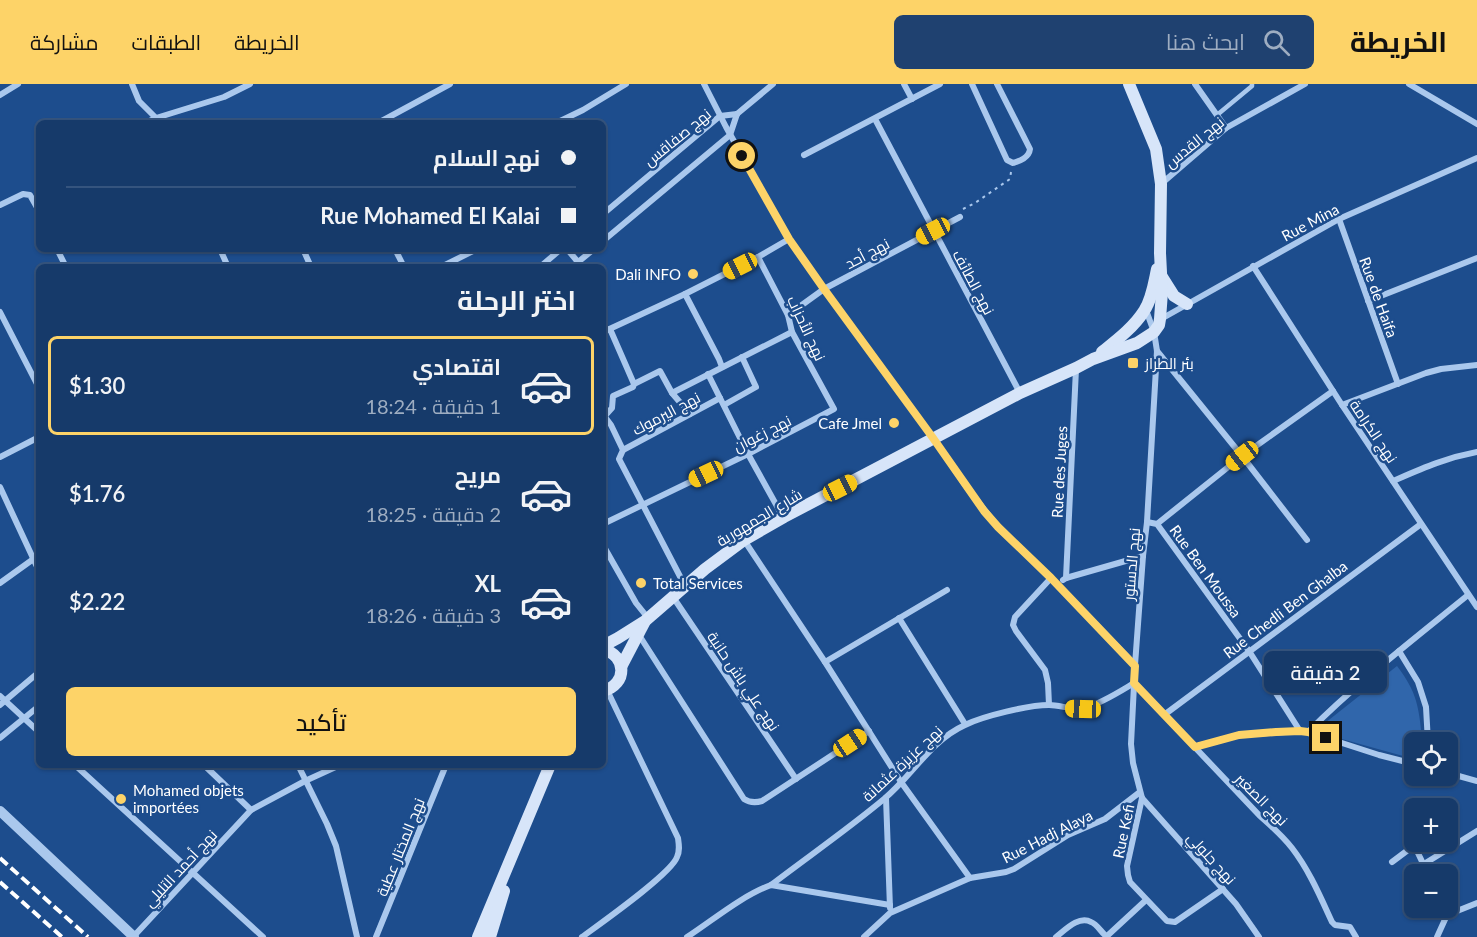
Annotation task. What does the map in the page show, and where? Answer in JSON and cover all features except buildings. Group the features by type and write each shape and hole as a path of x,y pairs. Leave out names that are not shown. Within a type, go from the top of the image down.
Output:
{"main road":[{"path":"1094,359 1137,343 1154,332 1160,319 1161,184 1156,148 1129,84"},
{"path":"1094,359 1129,328 1146,309 1160,253"},
{"path":"1161,277 1174,296 1187,304"},
{"name":"شارع الجمهورية","path":"647,620 705,569 744,540 1020,393 1094,359"},
{"path":"621,667 647,620"},
{"path":"606,645 647,620"},
{"path":"606,649 615,655 621,667 620,678 612,687 606,690"},
{"path":"478,937 549,768"},
{"path":"490,937 500,908 513,852"}],"street":[{"path":"0,95 18,84"},
{"path":"132,84 139,101 156,120"},
{"path":"160,120 224,97 250,84"},
{"path":"384,120 450,84"},
{"path":"562,120 626,84"},
{"path":"704,84 789,239 984,511 1135,666"},
{"path":"737,114 773,84"},
{"path":"904,84 912,99"},
{"path":"804,155 940,84"},
{"path":"972,84 1007,160 1012,163 1026,157 1030,149 997,84"},
{"path":"1195,84 1226,128"},
{"name":"نهج القدس","path":"1161,184 1226,128 1305,84"},
{"path":"1409,84 1477,124"},
{"name":"نهج صفاقس","path":"606,211 720,116 737,114 730,135"},
{"name":"نهج الطائف","path":"874,119 1020,393"},
{"path":"606,238 730,135"},
{"name":"Rue Mina","path":"1160,319 1339,219 1477,158"},
{"path":"0,205 23,194 30,195 36,206"},
{"name":"نهج أحد","path":"788,315 824,289 960,217"},
{"name":"Rue de Haifa","path":"1339,219 1398,384"},
{"path":"634,384 606,331 685,294 789,239"},
{"path":"447,264 471,252"},
{"path":"544,264 558,252"},
{"path":"570,252 578,262"},
{"path":"576,264 590,252"},
{"name":"نهج الأحزاب","path":"758,256 788,315 792,332 834,409"},
{"path":"1368,302 1477,258"},
{"name":"نهج الكرامة","path":"1253,266 1342,405 1477,607"},
{"path":"685,294 722,367"},
{"name":"نهج الدستور","path":"1141,795 1131,744 1157,351 1154,332 1146,309"},
{"path":"0,312 36,382"},
{"path":"672,393 792,332"},
{"path":"1157,351 1307,540"},
{"path":"724,405 756,387 742,357"},
{"path":"1342,405 1441,369 1477,365"},
{"name":"Rue des Juges","path":"1066,578 1076,368"},
{"path":"606,416 612,408 613,396 660,371 672,393 690,414"},
{"path":"708,374 783,518"},
{"path":"1157,524 1242,456 1333,391"},
{"name":"نهج اليرموك","path":"623,450 720,398"},
{"name":"نهج زغوان","path":"606,522 748,454 834,409"},
{"path":"606,420 611,425 623,450 619,459 685,586"},
{"path":"0,457 36,439"},
{"path":"1393,481 1429,465 1477,452"},
{"path":"0,487 36,557 0,583"},
{"name":"Rue Ben Moussa","path":"1147,522 1157,524 1249,651 1300,731"},
{"name":"Rue Chedli Ben Ghalba","path":"1164,715 1421,524"},
{"path":"744,540 902,782 970,878"},
{"path":"606,550 647,620"},
{"path":"1058,585 1066,578 1143,556"},
{"path":"1049,705 1045,670 1016,631 1013,622 1051,578"},
{"path":"825,662 947,590"},
{"path":"1308,732 1399,651 1468,595"},
{"name":"نهج علي باش حانبة","path":"673,597 796,778"},
{"path":"899,618 965,724"},
{"path":"638,634 744,799 749,802 762,801 868,731"},
{"path":"1399,651 1418,682 1426,707 1427,732"},
{"path":"36,674 2,701 36,729"},
{"name":"نهج عزيزة عثمانة","path":"687,937 747,897 771,885 886,798 933,747 965,724 998,714 1049,705 1083,709 1134,683"},
{"name":"نهج الصغير","path":"1134,683 1292,848 1307,869 1332,922 1335,925 1350,927 1356,937"},
{"path":"582,937 669,868 677,859 680,848 678,838 606,692"},
{"path":"0,738 36,708"},
{"path":"1195,747 1239,735 1300,731 1404,761"},
{"path":"78,768 263,937"},
{"path":"207,768 251,810"},
{"path":"299,768 336,846 357,937"},
{"name":"نهج أحمد التليلي","path":"133,937 251,810 333,768"},
{"name":"نهج المختار عطية","path":"376,937 445,768"},
{"path":"1458,776 1477,781"},
{"name":"Rue Hadj Alaya","path":"864,937 890,913 970,878 1014,869 1068,835 1105,819 1141,795"},
{"name":"نهج جلولي","path":"1141,795 1223,889 1259,937"},
{"name":"Rue Kefi","path":"1141,795 1127,866 1130,882 1167,921 1174,922 1223,889"},
{"path":"886,798 890,913"},
{"path":"0,811 133,937"},
{"path":"1392,862 1412,847 1424,864 1477,831"},
{"path":"771,885 890,905"},
{"path":"1056,937 1078,921 1089,920 1106,937 1146,900"},
{"path":"1458,911 1477,903"},
{"path":"1437,937 1446,918"}],"lane":[{"path":"1217,115 1252,84"}],"path":[{"path":"960,217 963,209 1010,179 1012,163"}],"shaded area":[{"path":"1397,666 1413,692 1421,732 1404,732 1404,756 1331,736 1325,729 1325,723"}],"railway":[{"path":"0,858 88,937"},
{"path":"0,882 62,937"}],"place":[{"name":"Dali INFO","path":"693,274"},
{"name":"بئر الطراز","path":"1133,363"},
{"name":"Cafe Jmel","path":"894,423"},
{"name":"Total Services","path":"641,583"},
{"name":"Mohamed objets importées","path":"121,799"}],"route":[{"path":"742,156 789,239 984,511 1135,666 1134,683 1195,747 1239,735 1276,732 1300,731 1326,738"}]}
